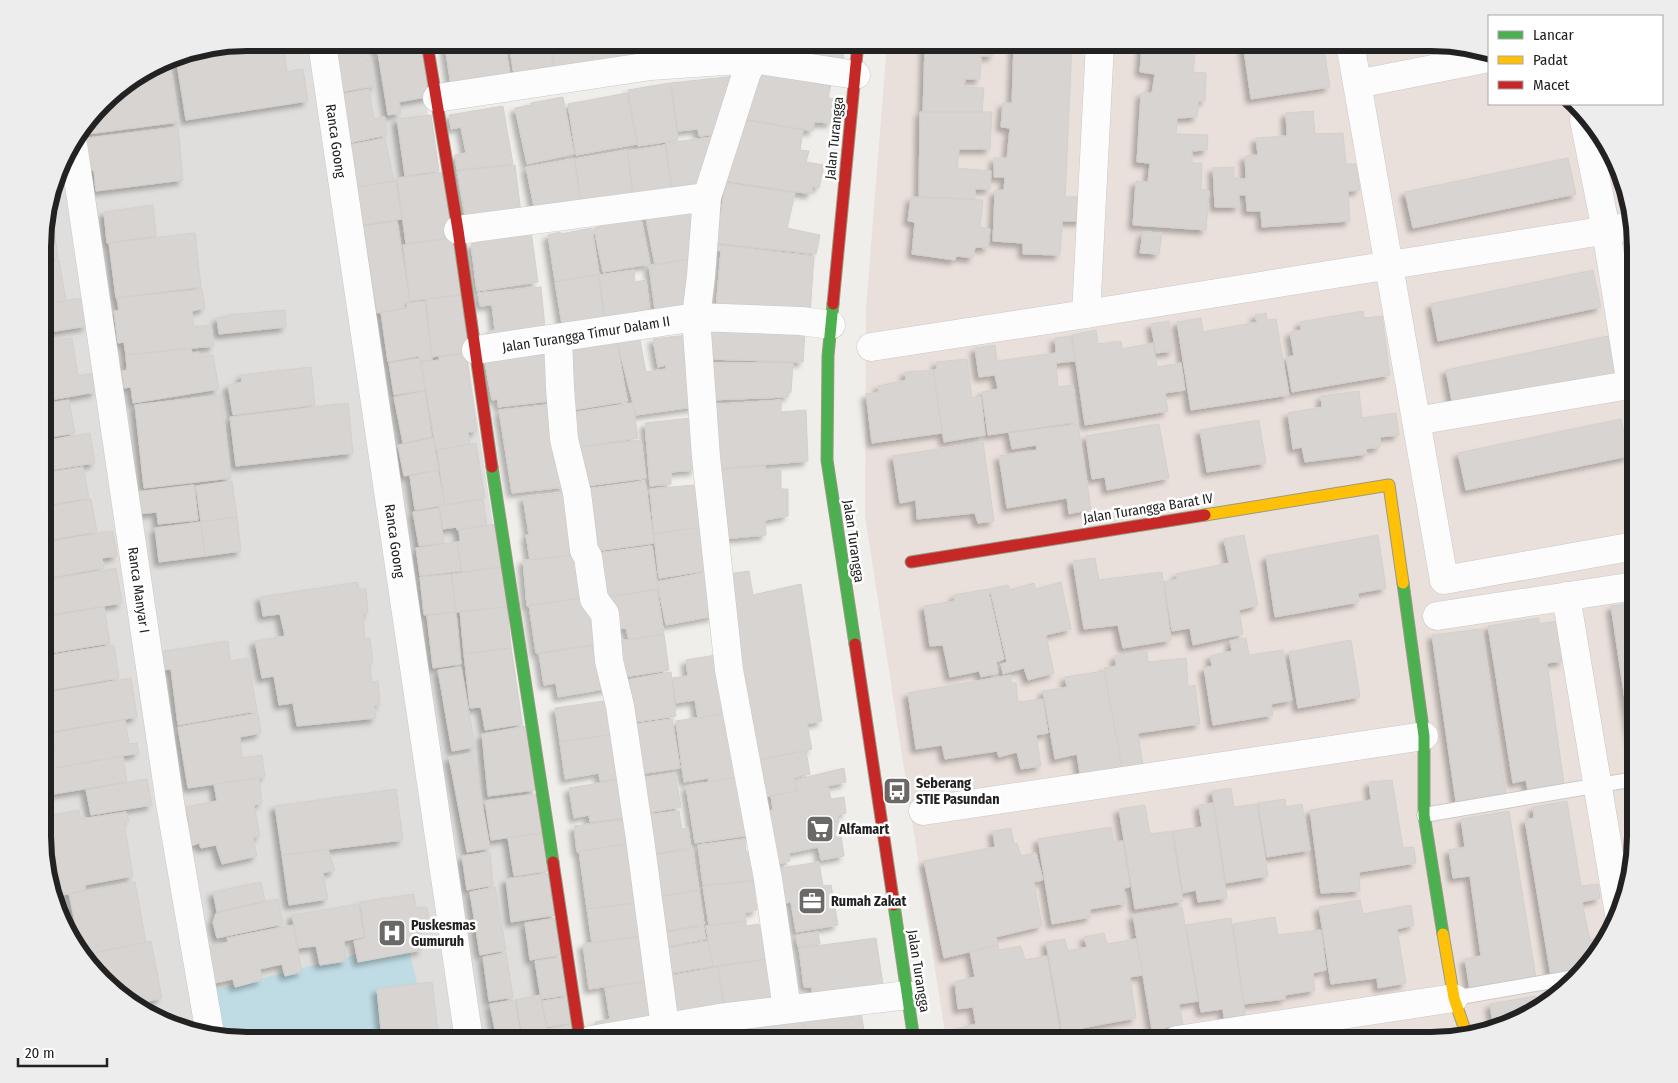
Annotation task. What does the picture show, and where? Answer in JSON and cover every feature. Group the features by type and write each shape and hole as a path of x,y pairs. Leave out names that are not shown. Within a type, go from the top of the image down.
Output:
{"street":[{"name":"Ranca Goong","path":"323,51 468,1032"},
{"path":"429,51 458,230 579,1032"},
{"name":"Jalan Turangga","path":"857,51 828,356 827,460 913,1032"},
{"path":"1086,314 1100,51"},
{"path":"1352,51 1444,580 1627,547"},
{"path":"437,98 651,66 757,54 856,75"},
{"path":"757,54 746,75 707,197 696,317 706,457 729,670 768,879 787,1009"},
{"path":"1357,84 1484,59"},
{"path":"1585,127 1627,350"},
{"name":"Ranca Manyar I","path":"75,155 170,803 209,1028"},
{"path":"458,230 707,197"},
{"path":"871,347 1625,227"},
{"name":"Jalan Turangga Timur Dalam II","path":"476,350 696,317 831,324"},
{"path":"558,338 564,439 578,493 584,550 588,557 594,599 605,614 609,661 620,706 665,1027"},
{"path":"1416,420 1627,385"},
{"name":"Jalan Turangga Barat IV","path":"911,562 1389,485 1424,736"},
{"path":"1437,616 1627,587"},
{"path":"1566,596 1616,900"},
{"path":"923,810 1424,736 1424,815 1454,998 1465,1029"},
{"path":"637,1032 719,1018 907,995"},
{"path":"1230,1032 1454,998"}],"lane":[{"path":"1424,815 1627,780"},
{"path":"1454,998 1564,979"}],"shaded area":[{"path":"247,51 416,51 446,214 570,1032 247,1032 209,1028 184,1021 161,1012 138,999 100,965 84,945 66,911 53,861 51,836 51,247 55,209 62,184 71,161 84,138 100,118 138,84 172,66 209,55"},
{"path":"886,51 1431,51 1469,55 1488,60 1488,105 1565,105 1594,138 1612,172 1623,209 1627,247 1627,836 1623,874 1612,911 1594,945 1578,965 1540,999 1517,1012 1481,1025 1456,1030 1431,1032 945,1032 865,516 866,308"}],"water":[{"path":"407,942 429,1032 247,1032 223,1030 214,990"}],"building":[{"path":"284,51 287,72 303,69 308,101 186,120 177,64 222,53"},
{"path":"333,51 365,51 366,59 371,58 375,86 341,92"},
{"path":"390,51 425,51 432,96 399,102 401,113 388,115 378,53"},
{"path":"446,51 506,51 511,83 452,92"},
{"path":"510,51 550,51 555,75 515,81"},
{"path":"552,51 591,51 594,71 556,76"},
{"path":"592,51 636,51 638,62 594,63"},
{"path":"639,51 677,51 678,56 641,62"},
{"path":"678,51 714,51 679,57"},
{"path":"764,51 844,51 843,60 764,57"},
{"path":"925,51 993,51 993,56 981,56 980,79 965,79 964,87 984,88 982,112 923,112"},
{"path":"1014,51 1072,51 1065,197 1082,197 1082,221 1062,221 1060,255 1023,254 1023,243 993,241 995,191 1004,190 1005,177 994,177 994,158 1007,158 1010,128 1001,127 1003,103 1012,103"},
{"path":"1141,51 1195,51 1193,72 1206,73 1205,101 1198,101 1197,117 1177,118 1176,134 1208,135 1207,150 1192,151 1192,163 1202,163 1201,189 1209,191 1206,230 1133,225 1136,181 1148,182 1150,163 1137,162 1141,93 1152,93 1155,74 1140,72"},
{"path":"1244,51 1324,51 1330,87 1251,99"},
{"path":"170,67 179,122 87,134 118,100 138,84"},
{"path":"757,68 832,79 828,98 836,99 831,123 814,122 813,131 745,119"},
{"path":"736,76 723,134 699,136 698,129 678,131 671,83"},
{"path":"670,83 678,140 638,146 628,90"},
{"path":"369,89 374,119 385,117 387,135 349,143 341,94"},
{"path":"627,93 637,144 576,155 568,104"},
{"path":"563,97 574,154 527,164 515,108"},
{"path":"503,106 513,164 457,170 455,155 466,153 461,127 451,129 449,115"},
{"path":"1313,111 1315,134 1343,133 1346,164 1356,164 1360,190 1348,191 1350,221 1262,227 1261,211 1247,211 1246,195 1239,195 1239,207 1215,207 1213,168 1234,167 1234,178 1246,179 1245,156 1258,155 1256,138 1287,136 1286,113"},
{"path":"920,112 992,112 990,149 959,149 957,168 991,171 990,189 975,189 975,199 919,197"},
{"path":"431,115 439,171 405,176 397,119"},
{"path":"744,120 803,130 800,150 809,151 806,162 824,165 819,188 813,186 811,194 726,181"},
{"path":"178,127 183,180 96,191 94,170 84,171 81,144 84,139"},
{"path":"720,136 706,182 672,187 666,143"},
{"path":"385,138 394,181 357,187 349,145"},
{"path":"665,145 672,193 634,198 628,151"},
{"path":"627,150 633,198 582,206 575,159"},
{"path":"1568,158 1576,194 1413,228 1405,192"},
{"path":"574,159 581,204 535,212 526,167"},
{"path":"515,165 521,213 467,227 457,171"},
{"path":"443,172 453,237 406,244 397,178"},
{"path":"396,181 402,219 363,225 357,187"},
{"path":"726,183 795,193 787,228 820,235 816,254 716,243"},
{"path":"911,197 983,200 980,227 990,229 988,248 975,247 973,258 956,256 955,260 912,254 915,222 908,221"},
{"path":"690,199 700,257 655,265 644,208"},
{"path":"153,205 156,236 107,243 104,212"},
{"path":"640,214 650,264 603,272 594,228 604,226 603,221"},
{"path":"397,221 410,302 404,303 405,308 377,313 363,226"},
{"path":"53,224 58,258 51,259 51,247"},
{"path":"592,228 599,274 555,281 548,235"},
{"path":"531,231 538,282 477,291 471,244 482,242 481,238"},
{"path":"1143,232 1162,233 1159,254 1140,253"},
{"path":"195,233 201,287 116,298 109,243"},
{"path":"453,238 461,295 410,301 403,245"},
{"path":"718,245 814,256 810,314 716,309 721,251 717,250"},
{"path":"691,259 695,314 656,317 649,265"},
{"path":"59,260 66,301 51,303 51,261"},
{"path":"634,270 635,282 646,280 651,323 607,328 599,275"},
{"path":"1593,270 1601,307 1438,341 1431,304"},
{"path":"598,275 606,329 562,324 555,282"},
{"path":"541,287 546,338 490,345 489,331 495,330 492,305 480,306 478,293"},
{"path":"202,289 205,308 192,311 194,327 211,325 214,346 126,355 124,342 118,343 114,311 119,310 117,298"},
{"path":"461,295 468,352 432,357 426,299"},
{"path":"82,298 87,326 51,332 51,303"},
{"path":"425,301 432,360 420,361 419,356 388,362 381,313 407,308 406,303"},
{"path":"285,310 286,327 219,334 217,318 228,315"},
{"path":"1363,311 1364,318 1382,316 1390,375 1292,392 1286,357 1294,356 1290,332 1301,330 1300,322"},
{"path":"1266,313 1267,320 1276,319 1289,395 1191,410 1177,322 1201,318 1203,332 1257,322 1255,315"},
{"path":"1169,321 1173,351 1156,353 1151,324"},
{"path":"707,328 805,331 803,362 707,359"},
{"path":"1096,330 1098,344 1121,341 1122,349 1153,343 1157,367 1181,363 1185,390 1165,393 1168,411 1085,425 1072,335"},
{"path":"696,334 700,406 636,415 616,337 639,335 646,372 666,369 666,365 658,367 653,339"},
{"path":"1071,336 1075,361 1056,363 1058,387 1073,385 1078,422 988,435 982,392 998,389 995,375 979,377 975,348 995,345 997,361 1056,353 1055,338"},
{"path":"1608,336 1616,373 1453,407 1446,370"},
{"path":"616,337 627,401 566,411 560,370 574,367 569,342"},
{"path":"72,338 78,376 93,373 96,392 51,400 51,341"},
{"path":"554,347 558,400 498,407 498,399 492,400 484,357"},
{"path":"191,348 192,353 199,352 200,357 213,355 219,389 133,403 131,387 124,388 122,371 127,370 126,355"},
{"path":"466,353 477,431 468,432 470,444 436,450 421,362 439,360 439,357"},
{"path":"420,358 425,390 394,395 389,363"},
{"path":"967,359 972,398 981,397 985,435 944,442 933,370 937,369 936,362"},
{"path":"707,363 793,363 791,392 788,393 788,397 709,400"},
{"path":"311,367 315,405 233,415 228,385 242,382 241,375"},
{"path":"933,370 942,433 872,443 866,394 879,392 878,386 906,380 905,372"},
{"path":"425,391 432,437 403,443 394,397"},
{"path":"1359,391 1362,418 1396,413 1399,435 1380,437 1380,447 1366,449 1367,454 1305,462 1302,447 1293,449 1288,413 1322,407 1321,396"},
{"path":"221,395 231,478 144,488 135,405"},
{"path":"69,400 75,433 51,437 51,403"},
{"path":"781,400 781,412 806,410 808,461 714,469 707,405"},
{"path":"348,403 353,453 236,466 230,417"},
{"path":"633,403 638,438 570,448 564,414"},
{"path":"557,404 566,487 512,493 499,410"},
{"path":"691,418 695,470 671,472 671,484 650,486 645,423"},
{"path":"1621,419 1627,447 1627,456 1466,490 1458,453"},
{"path":"1259,420 1266,463 1207,472 1200,430"},
{"path":"1078,424 1091,509 1069,514 1067,498 1007,508 999,456 1037,450 1036,445 1012,449 1009,433"},
{"path":"1159,424 1169,478 1107,490 1105,477 1092,479 1086,436"},
{"path":"90,433 95,463 51,470 51,440"},
{"path":"433,438 439,470 404,476 398,445"},
{"path":"641,440 646,478 578,487 573,448"},
{"path":"983,442 994,521 978,523 975,513 917,519 916,500 900,503 893,456"},
{"path":"476,443 485,498 445,505 437,450"},
{"path":"765,466 766,471 781,469 781,489 788,489 788,516 765,520 766,535 723,539 715,470"},
{"path":"83,467 89,498 51,505 51,472"},
{"path":"438,470 445,505 415,510 410,476"},
{"path":"232,481 237,517 201,522 196,486"},
{"path":"645,481 654,543 587,552 580,490"},
{"path":"194,485 198,520 158,524 157,512 138,514 136,492"},
{"path":"694,485 694,490 705,489 702,527 654,533 650,489"},
{"path":"575,491 582,554 530,560 526,535 529,535 523,497"},
{"path":"91,499 97,532 51,540 51,506"},
{"path":"483,499 487,525 457,530 457,527 443,529 439,506"},
{"path":"439,508 444,543 419,546 413,512"},
{"path":"237,517 241,551 205,556 201,522"},
{"path":"201,522 205,556 159,562 155,528"},
{"path":"495,524 502,567 462,572 457,542 460,541 459,530"},
{"path":"703,527 716,569 659,578 654,534"},
{"path":"113,531 117,556 102,558 104,568 51,578 51,541"},
{"path":"1244,535 1258,605 1239,610 1243,634 1193,645 1190,628 1172,631 1164,582 1177,579 1176,574 1229,563 1224,539"},
{"path":"1378,535 1386,588 1358,593 1359,602 1275,617 1266,556"},
{"path":"457,542 461,571 420,576 416,548"},
{"path":"652,546 658,589 598,598 592,554"},
{"path":"583,554 588,597 527,606 523,560"},
{"path":"1095,558 1099,580 1162,572 1171,640 1123,648 1118,625 1084,629 1073,561"},
{"path":"502,567 507,607 456,612 452,574"},
{"path":"116,568 122,603 51,615 51,579"},
{"path":"749,571 753,595 801,584 822,721 807,724 812,749 752,761 721,575"},
{"path":"707,572 714,616 666,625 657,582"},
{"path":"451,574 456,612 424,615 420,577"},
{"path":"358,582 359,589 366,589 368,613 363,614 365,639 370,638 373,662 369,663 372,682 378,681 380,705 374,705 376,718 297,726 293,703 279,705 274,676 262,678 255,641 285,636 280,614 263,616 260,597"},
{"path":"1061,582 1071,629 1046,635 1054,673 1028,680 1024,668 1003,674 1001,664 1007,662 990,589 1008,585 1010,590 1034,583 1036,589"},
{"path":"988,589 1004,659 996,662 998,673 981,677 979,671 950,677 943,645 930,646 924,606 955,601 954,595"},
{"path":"657,590 664,634 629,640 626,628 612,630 607,597"},
{"path":"588,597 602,643 536,653 529,605"},
{"path":"1627,604 1627,713 1611,606"},
{"path":"104,607 110,643 51,653 51,616"},
{"path":"507,607 511,648 464,654 460,611"},
{"path":"456,612 461,664 433,668 427,616"},
{"path":"1539,618 1539,624 1558,621 1563,661 1547,663 1564,784 1528,791 1526,780 1513,783 1488,626"},
{"path":"1482,629 1506,794 1456,802 1432,635"},
{"path":"664,634 669,670 617,678 618,641"},
{"path":"1246,638 1249,655 1283,650 1292,700 1271,704 1273,715 1213,725 1204,668 1212,666 1210,656 1232,651 1230,641"},
{"path":"1351,640 1360,697 1298,708 1289,652"},
{"path":"228,641 230,661 248,658 257,711 178,725 171,669 155,671 153,653"},
{"path":"602,644 610,688 558,697 556,683 544,685 539,654"},
{"path":"114,645 119,678 51,690 51,655"},
{"path":"511,648 522,724 485,730 481,707 470,708 464,654"},
{"path":"1147,651 1148,662 1186,658 1188,687 1195,685 1200,724 1138,733 1143,765 1122,768 1104,668 1116,666 1115,656"},
{"path":"722,654 731,712 698,718 695,700 676,703 672,678 688,676 686,660"},
{"path":"461,667 475,747 452,751 438,670"},
{"path":"1104,671 1122,768 1080,774 1077,754 1055,759 1043,691 1067,687 1065,677"},
{"path":"671,672 676,716 635,722 628,680"},
{"path":"1011,675 1011,683 1016,683 1018,702 1043,699 1048,733 1036,735 1041,766 1021,769 1017,752 999,757 997,751 945,759 942,745 916,749 908,693"},
{"path":"131,678 137,717 51,732 51,692"},
{"path":"611,700 615,734 560,742 555,708"},
{"path":"734,712 737,777 709,782 708,778 684,782 676,721"},
{"path":"258,713 261,733 240,737 242,758 262,755 265,777 188,788 178,727"},
{"path":"672,719 680,768 639,774 631,725"},
{"path":"125,720 129,744 137,743 139,753 51,769 51,752 55,751 52,733"},
{"path":"527,726 535,790 488,796 482,734"},
{"path":"615,734 622,778 600,781 599,773 565,779 560,742"},
{"path":"806,750 810,774 794,778 797,791 759,798 752,762"},
{"path":"473,753 490,848 467,852 449,757"},
{"path":"123,756 127,782 54,794 51,769"},
{"path":"844,768 846,782 828,786 831,799 844,797 846,813 838,815 844,856 821,860 818,847 789,853 790,861 769,866 758,814 773,810 771,796 797,791 795,780"},
{"path":"675,773 681,807 646,813 641,778"},
{"path":"737,777 757,834 695,843 686,786"},
{"path":"259,778 262,803 254,805 260,836 253,837 257,856 222,864 216,845 201,848 199,843 191,846 185,824 189,823 186,807 217,801 214,784"},
{"path":"147,779 152,805 91,815 86,790"},
{"path":"623,779 631,817 590,822 589,815 574,818 569,788"},
{"path":"1392,780 1403,848 1414,847 1416,863 1359,872 1360,891 1321,893 1310,810 1371,800 1369,782"},
{"path":"1231,788 1234,807 1257,804 1268,876 1226,883 1212,791"},
{"path":"396,789 403,840 282,855 275,806"},
{"path":"536,794 542,833 491,840 485,801"},
{"path":"1285,799 1286,807 1302,804 1310,850 1267,857 1258,803"},
{"path":"1567,801 1581,886 1598,884 1600,898 1582,902 1590,940 1597,939 1594,945 1571,972 1551,976 1525,820 1534,818 1533,807"},
{"path":"1213,803 1227,898 1198,902 1196,890 1183,893 1173,831 1202,827 1199,805"},
{"path":"1145,805 1150,834 1172,831 1183,901 1135,909 1119,809"},
{"path":"79,810 81,819 126,812 129,821 124,823 133,876 85,885 85,890 63,895 51,836 51,815"},
{"path":"679,811 682,829 688,828 691,848 652,854 646,815"},
{"path":"1509,811 1536,978 1470,990 1465,959 1481,956 1470,876 1453,878 1449,850 1465,847 1461,819"},
{"path":"629,819 633,843 577,852 574,826"},
{"path":"1111,827 1114,842 1123,841 1130,887 1124,888 1126,903 1090,909 1091,917 1052,924 1038,839"},
{"path":"1011,828 1014,844 1017,843 1021,856 1036,853 1043,880 1034,882 1042,926 996,937 998,945 944,958 924,861 995,847 993,831"},
{"path":"542,833 548,871 514,876 508,838"},
{"path":"745,839 746,852 762,851 765,879 703,885 698,845"},
{"path":"634,843 643,902 587,909 579,851"},
{"path":"328,849 335,870 323,873 328,899 289,905 282,855"},
{"path":"692,849 699,890 655,897 649,856"},
{"path":"490,852 493,885 467,890 462,856"},
{"path":"819,862 823,886 831,885 838,925 796,932 791,902 780,904 774,869"},
{"path":"549,873 556,915 511,922 506,879"},
{"path":"753,881 757,910 745,913 746,921 709,925 703,886"},
{"path":"135,882 146,942 91,954 77,933 69,894"},
{"path":"261,882 265,901 217,912 213,892"},
{"path":"495,887 506,950 480,955 470,892"},
{"path":"699,890 704,924 661,932 655,898"},
{"name":"Puskesmas Gumuruh","path":"414,894 416,908 427,907 430,925 419,927 422,950 358,962 354,941 365,938 360,902"},
{"path":"278,899 283,924 217,938 213,922 216,913"},
{"path":"1360,900 1363,914 1411,905 1414,925 1397,929 1406,983 1378,988 1377,978 1331,984 1319,907"},
{"path":"643,902 647,935 592,943 587,909"},
{"path":"359,904 364,937 344,941 346,961 320,965 316,946 298,948 292,915"},
{"path":"1182,907 1198,1001 1179,1004 1183,1025 1152,1030 1133,915"},
{"path":"1275,917 1278,935 1321,930 1326,970 1313,973 1315,990 1285,995 1285,999 1244,1004 1233,924"},
{"path":"556,918 562,955 530,960 525,923"},
{"path":"1231,918 1245,1015 1224,1018 1223,1009 1201,1012 1186,925"},
{"path":"746,921 746,926 759,924 760,929 771,927 775,958 713,966 706,926"},
{"path":"293,925 302,972 285,976 282,964 260,969 262,980 235,987 233,979 215,983 208,947 228,942 227,938"},
{"path":"703,926 706,939 660,948 658,934"},
{"path":"818,932 820,944 798,947 796,935"},
{"path":"1104,933 1107,944 1136,939 1143,975 1130,977 1136,1018 1082,1028 1082,1032 1062,1032 1046,942 1065,939 1068,951 1087,947 1084,937"},
{"path":"648,936 654,980 589,989 583,944"},
{"path":"876,938 883,985 813,1000 812,987 804,987 799,948"},
{"path":"151,941 162,998 145,1003 138,999 118,983 91,954"},
{"path":"708,941 713,966 666,974 662,949"},
{"path":"998,945 999,950 1021,946 1025,960 1047,956 1060,1032 952,1032 952,1030 976,1024 973,1007 958,1009 955,982 975,977 970,952"},
{"path":"506,953 513,997 489,1001 483,957"},
{"path":"562,957 569,995 541,999 535,961"},
{"path":"775,958 781,1001 725,1010 718,967"},
{"path":"718,967 724,1013 671,1016 663,977"},
{"path":"654,981 662,1023 597,1031 595,1022 610,1019 605,988"},
{"path":"432,982 438,1032 381,1032 377,989"},
{"path":"540,995 547,1032 522,1032 516,1000"},
{"path":"1536,996 1537,1001 1517,1012 1492,1021 1490,1004"},
{"path":"569,997 573,1023 547,1027 542,1001"},
{"path":"515,1000 520,1031 495,1032 490,1004"},
{"path":"859,1000 864,1031 805,1032 801,1010"},
{"path":"801,1010 805,1032 763,1032 760,1017"},
{"path":"760,1014 763,1032 730,1032 728,1020"},
{"path":"729,1023 730,1032 698,1032"},
{"path":"573,1024 574,1032 548,1032 547,1029"}],"traffic: fast":[{"path":"833,304 828,356 827,460 855,644"},
{"path":"492,467 553,862"},
{"path":"1403,583 1424,736 1424,815 1443,934"},
{"path":"894,905 913,1032"}],"traffic: slow":[{"path":"1205,515 1389,485 1403,583"},
{"path":"1443,934 1454,998 1465,1029"}],"traffic: jam":[{"path":"428,51 458,230 492,467"},
{"path":"833,304 857,51"},
{"path":"911,562 1205,515"},
{"path":"855,644 894,905"},
{"path":"553,862 579,1032"}],"place":[{"name":"Seberang STIE Pasundan","path":"897,791"},
{"name":"Alfamart","path":"820,829"},
{"name":"Rumah Zakat","path":"812,901"},
{"name":"Puskesmas Gumuruh","path":"392,933"}]}
